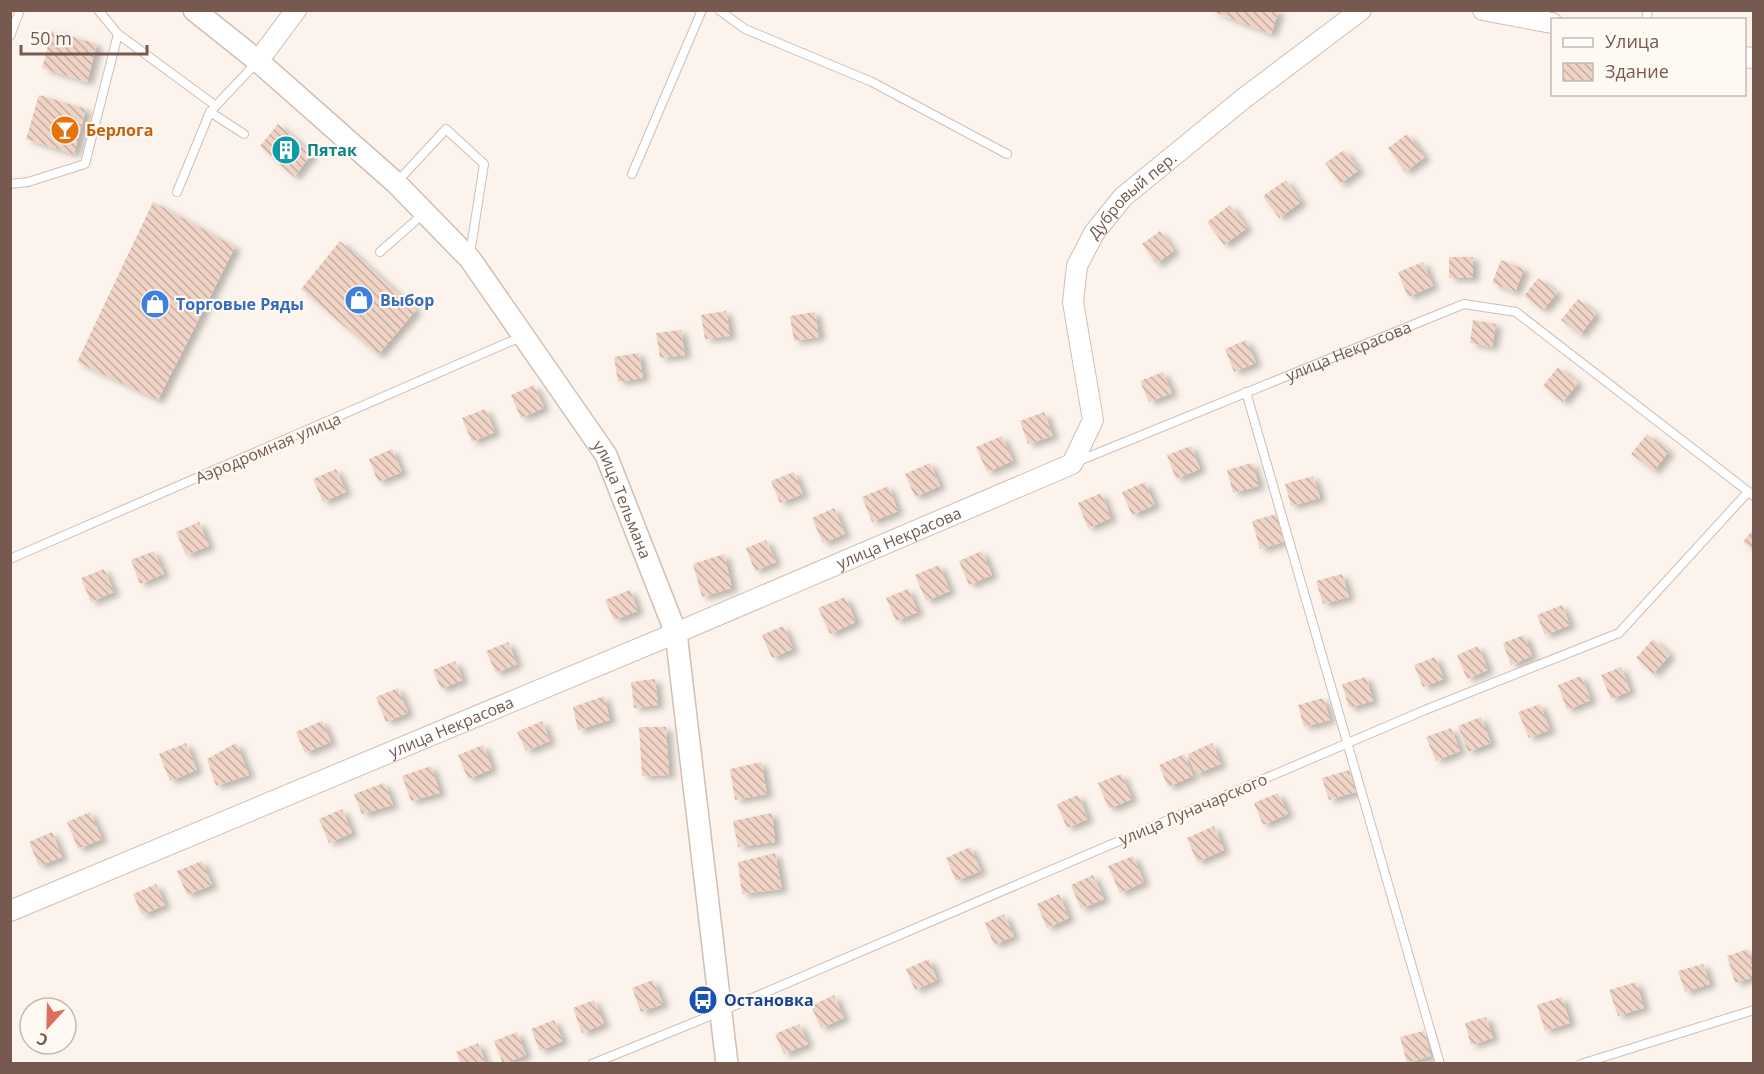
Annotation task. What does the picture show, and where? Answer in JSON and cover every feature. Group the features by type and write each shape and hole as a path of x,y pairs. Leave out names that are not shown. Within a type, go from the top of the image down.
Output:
{"main road":[{"name":"улица Тельмана","path":"194,10 258,61 396,183 470,259 606,455 676,633 727,1064"}],"street":[{"path":"258,61 296,10"},
{"name":"Дубровый пер.","path":"1072,464 1093,420 1073,302 1077,266 1094,233 1123,197 1243,99 1361,10"},
{"path":"1483,10 1533,15 1551,23"},
{"name":"улица Некрасова","path":"10,911 676,633 1072,464"}],"lane":[{"path":"10,36 20,10"},
{"path":"98,10 118,34 244,134"},
{"path":"632,174 702,10"},
{"path":"719,10 745,29 872,82 1007,154"},
{"path":"10,184 28,182 85,164 118,34"},
{"path":"177,192 213,109 258,61"},
{"path":"396,183 446,129 484,164 470,259"},
{"path":"380,252 424,213"},
{"name":"улица Некрасова","path":"1072,464 1464,304 1516,312 1751,494"},
{"name":"Аэродромная улица","path":"10,559 525,336"},
{"path":"1246,392 1440,1064"},
{"name":"улица Луначарского","path":"592,1064 722,1011 1348,743 1619,633 1751,494"},
{"path":"1581,1064 1754,1010"}],"building":[{"path":"1209,10 1279,10 1271,34"},
{"path":"52,31 97,44 87,82 42,68"},
{"name":"Берлога","path":"39,95 86,109 74,154 26,139"},
{"name":"Пятак","path":"278,124 312,154 294,177 260,146"},
{"path":"1407,134 1425,157 1405,172 1388,148"},
{"path":"1344,150 1359,170 1340,184 1325,163"},
{"path":"1286,180 1301,202 1279,218 1263,196"},
{"name":"Торговые Ряды","path":"153,202 235,247 158,400 77,362"},
{"path":"1230,205 1247,228 1224,245 1207,222"},
{"path":"1160,231 1174,251 1156,264 1142,244"},
{"name":"Выбор","path":"340,241 416,310 378,355 301,289"},
{"path":"1449,257 1473,257 1473,278 1449,278"},
{"path":"1501,260 1524,269 1515,292 1492,283"},
{"path":"1423,262 1433,286 1408,297 1398,272"},
{"path":"1538,278 1557,293 1543,310 1524,296"},
{"path":"1578,299 1596,314 1580,335 1561,320"},
{"path":"726,311 730,336 705,339 701,315"},
{"path":"815,312 819,337 794,341 790,316"},
{"path":"1473,320 1496,324 1492,347 1470,343"},
{"path":"681,330 685,355 660,358 656,333"},
{"path":"1246,340 1256,363 1234,372 1225,349"},
{"path":"639,353 643,378 618,382 614,357"},
{"path":"1558,367 1578,383 1563,402 1543,386"},
{"path":"1163,372 1172,393 1149,402 1140,381"},
{"path":"534,385 544,408 521,418 511,395"},
{"path":"485,409 495,432 472,442 462,418"},
{"path":"1044,412 1053,436 1028,444 1020,421"},
{"path":"1647,434 1669,451 1654,471 1631,454"},
{"path":"1002,436 1013,461 987,472 976,447"},
{"path":"1191,446 1200,469 1176,479 1167,455"},
{"path":"392,449 402,472 378,482 369,459"},
{"path":"930,463 940,486 915,497 905,474"},
{"path":"1252,463 1259,486 1233,493 1227,470"},
{"path":"336,469 346,492 323,502 313,479"},
{"path":"794,472 803,494 780,503 771,481"},
{"path":"1313,476 1320,498 1291,506 1285,484"},
{"path":"1145,482 1155,505 1132,515 1122,492"},
{"path":"888,486 898,511 872,522 862,497"},
{"path":"1101,493 1111,518 1088,528 1078,503"},
{"path":"834,508 845,534 823,543 812,518"},
{"path":"1276,514 1284,542 1260,549 1252,521"},
{"path":"199,522 209,546 186,555 176,532"},
{"path":"1754,528 1754,550 1743,542"},
{"path":"766,540 776,562 755,571 746,548"},
{"path":"154,551 164,574 140,584 131,560"},
{"path":"982,551 992,575 969,585 959,561"},
{"path":"724,554 732,588 702,597 693,564"},
{"path":"939,565 950,591 926,601 915,575"},
{"path":"104,569 114,592 91,602 81,578"},
{"path":"1342,574 1349,597 1323,604 1316,581"},
{"path":"908,589 918,612 896,621 886,598"},
{"path":"630,590 638,611 614,620 605,600"},
{"path":"845,597 856,622 830,634 818,608"},
{"path":"1562,605 1570,625 1545,635 1537,615"},
{"path":"783,626 793,649 772,658 762,635"},
{"path":"1524,635 1532,656 1511,665 1503,643"},
{"path":"1653,639 1670,655 1653,674 1636,658"},
{"path":"508,642 517,664 496,673 486,651"},
{"path":"1478,646 1488,670 1467,679 1457,655"},
{"path":"1435,657 1444,679 1423,687 1414,665"},
{"path":"455,661 463,680 441,689 433,670"},
{"path":"1621,667 1630,691 1611,699 1601,675"},
{"path":"1581,676 1591,700 1567,710 1558,685"},
{"path":"1366,677 1373,701 1349,708 1342,684"},
{"path":"655,679 658,705 634,708 631,682"},
{"path":"398,688 408,713 386,722 376,697"},
{"path":"604,696 610,720 578,730 573,707"},
{"path":"1323,698 1330,720 1304,727 1298,705"},
{"path":"1540,704 1550,730 1529,738 1518,712"},
{"path":"1481,717 1491,743 1468,752 1458,726"},
{"path":"322,721 331,742 305,753 296,732"},
{"path":"542,721 550,741 526,751 517,732"},
{"path":"639,727 666,727 669,775 642,776"},
{"path":"1451,728 1460,751 1436,761 1426,737"},
{"path":"186,743 197,770 170,781 159,754"},
{"path":"236,743 249,775 216,786 207,759"},
{"path":"1212,743 1221,764 1196,774 1188,754"},
{"path":"483,745 492,769 468,779 458,755"},
{"path":"1184,754 1193,776 1168,787 1159,765"},
{"path":"761,762 767,794 735,800 730,769"},
{"path":"431,766 440,793 411,801 402,776"},
{"path":"1349,770 1356,792 1329,800 1322,778"},
{"path":"1121,774 1132,799 1109,809 1098,783"},
{"path":"384,783 393,805 362,814 354,794"},
{"path":"1278,793 1288,814 1263,825 1254,803"},
{"path":"1078,795 1088,819 1067,828 1057,804"},
{"path":"342,809 352,833 329,843 319,819"},
{"path":"90,812 102,839 78,849 67,822"},
{"path":"772,813 775,842 738,847 733,821"},
{"path":"1214,826 1224,850 1197,862 1187,838"},
{"path":"52,832 62,857 39,866 29,842"},
{"path":"970,847 981,871 956,881 946,858"},
{"path":"775,853 782,889 742,894 738,862"},
{"path":"1133,856 1144,882 1120,893 1108,866"},
{"path":"202,861 212,885 187,895 177,871"},
{"path":"1093,875 1104,899 1081,909 1071,885"},
{"path":"156,884 165,905 142,915 133,894"},
{"path":"1059,894 1069,918 1047,928 1037,904"},
{"path":"1004,914 1014,936 994,945 985,923"},
{"path":"1748,949 1754,977 1735,983 1727,956"},
{"path":"929,959 937,980 915,990 906,969"},
{"path":"1703,964 1710,984 1685,992 1678,971"},
{"path":"653,980 663,1004 641,1012 632,988"},
{"path":"1636,982 1644,1008 1618,1016 1609,990"},
{"path":"834,995 844,1018 821,1028 811,1006"},
{"path":"1562,997 1570,1023 1545,1031 1537,1005"},
{"path":"594,1000 604,1024 582,1033 573,1008"},
{"path":"1486,1017 1493,1038 1471,1045 1465,1023"},
{"path":"554,1020 563,1041 540,1051 531,1029"},
{"path":"799,1024 808,1044 784,1054 775,1034"},
{"path":"1424,1031 1431,1056 1407,1063 1400,1037"},
{"path":"517,1032 526,1055 503,1064 494,1041"},
{"path":"478,1043 486,1064 461,1064 456,1052"}],"place":[{"name":"Берлога","path":"65,130"},
{"name":"Пятак","path":"286,150"},
{"name":"Выбор","path":"359,300"},
{"name":"Торговые Ряды","path":"155,304"},
{"name":"Остановка","path":"703,1000"}]}
